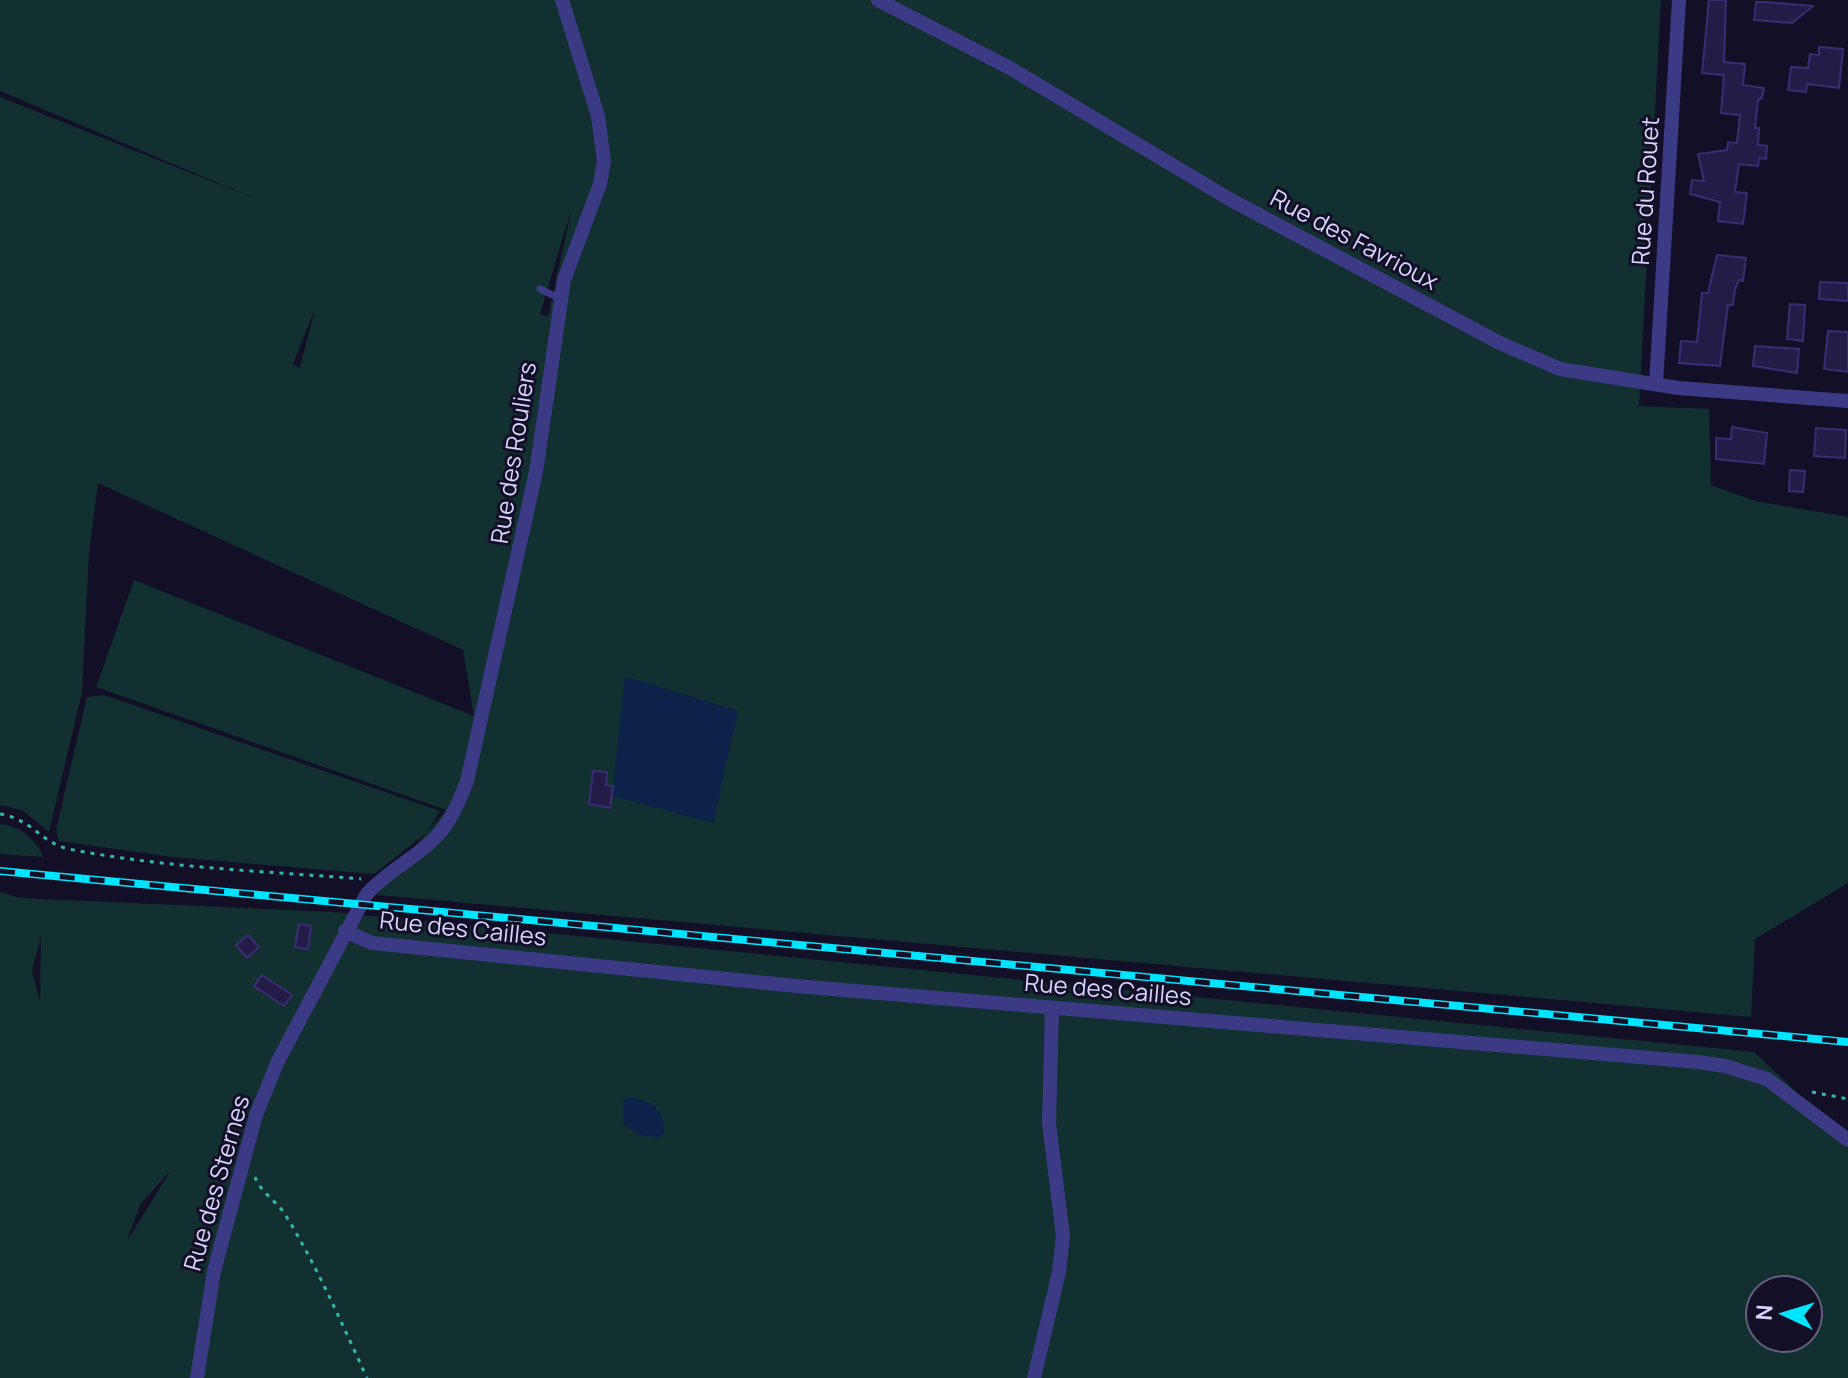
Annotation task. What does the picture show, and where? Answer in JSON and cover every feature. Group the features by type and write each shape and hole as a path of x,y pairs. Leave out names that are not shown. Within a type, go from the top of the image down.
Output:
{"street":[{"name":"Rue des Rouliers","path":"376,883 434,840 451,818 467,781 536,472 561,299 576,241 600,184 604,161 598,116 562,0"},
{"name":"Rue des Favrioux","path":"878,0 1008,67 1231,200 1500,343 1560,369 1656,384 1848,401"},
{"name":"Rue du Rouet","path":"1656,384 1679,0"},
{"name":"Rue des Sternes","path":"197,1378 214,1271 256,1115 277,1063 345,931 376,883"},
{"name":"Rue des Cailles","path":"345,931 372,943 1052,1008 1712,1064 1756,1074 1848,1140"},
{"path":"1034,1378 1048,1327 1063,1236 1049,1123 1052,1008"}],"lane":[{"path":"540,289 561,299"}],"path":[{"path":"0,814 19,817 55,845 72,850 211,869 360,878 376,883"},
{"path":"1808,1092 1848,1099"},
{"path":"255,1176 258,1186 284,1213 331,1293 367,1378"}],"green space":[{"path":"0,0 1661,0 1639,406 1709,409 1711,485 1755,501 1848,517 1848,883 1755,939 1751,1017 377,895 425,834 374,874 172,857 59,841 56,830 87,697 104,695 440,811 427,832 446,810 96,687 134,580 474,716 463,650 98,483 89,553 82,692 49,832 22,810 0,805 0,97 256,199 0,91","holes":["572,207 548,317 540,314","315,309 300,367 299,368 293,364"]},
{"path":"0,824 26,834 44,857 0,854"},
{"path":"0,892 20,898 333,912 1754,1052 1848,1140 1848,1378 0,1378","holes":["41,937 40,1001 32,971","169,1173 127,1241 140,1205"]}],"water":[{"path":"625,676 738,711 713,823 612,796"},
{"path":"631,1097 646,1101 660,1113 664,1134 660,1138 639,1135 623,1123 623,1100"}],"building":[{"path":"1709,0 1726,0 1724,62 1745,64 1743,85 1764,88 1762,98 1758,100 1755,128 1759,128 1758,145 1767,146 1766,159 1759,158 1758,166 1739,164 1735,192 1747,193 1743,224 1718,221 1720,202 1690,194 1692,180 1704,181 1698,154 1727,150 1728,142 1737,143 1740,115 1721,113 1724,75 1702,73"},
{"path":"1756,2 1813,6 1792,23 1754,20"},
{"path":"1819,47 1843,49 1839,88 1807,84 1806,92 1788,90 1791,67 1808,68 1810,54 1819,55"},
{"path":"1717,255 1746,258 1743,281 1739,280 1735,289 1733,305 1728,305 1720,366 1679,363 1681,341 1697,342 1702,293 1708,293"},
{"path":"1820,282 1848,283 1848,301 1819,299"},
{"path":"1790,304 1805,305 1803,341 1787,339"},
{"path":"1828,331 1848,332 1848,372 1824,369"},
{"path":"1755,346 1799,349 1797,373 1753,366"},
{"path":"1732,427 1767,433 1764,464 1716,459 1716,438 1731,439"},
{"path":"1816,428 1846,430 1845,458 1814,456"},
{"path":"1790,470 1805,471 1803,492 1789,491"},
{"path":"593,771 607,772 606,785 613,786 610,808 589,804"},
{"path":"299,924 311,926 308,949 295,947"},
{"path":"248,935 259,947 247,958 236,945"},
{"path":"262,975 292,995 284,1006 254,986"}],"railway":[{"path":"0,871 1848,1042"}]}
